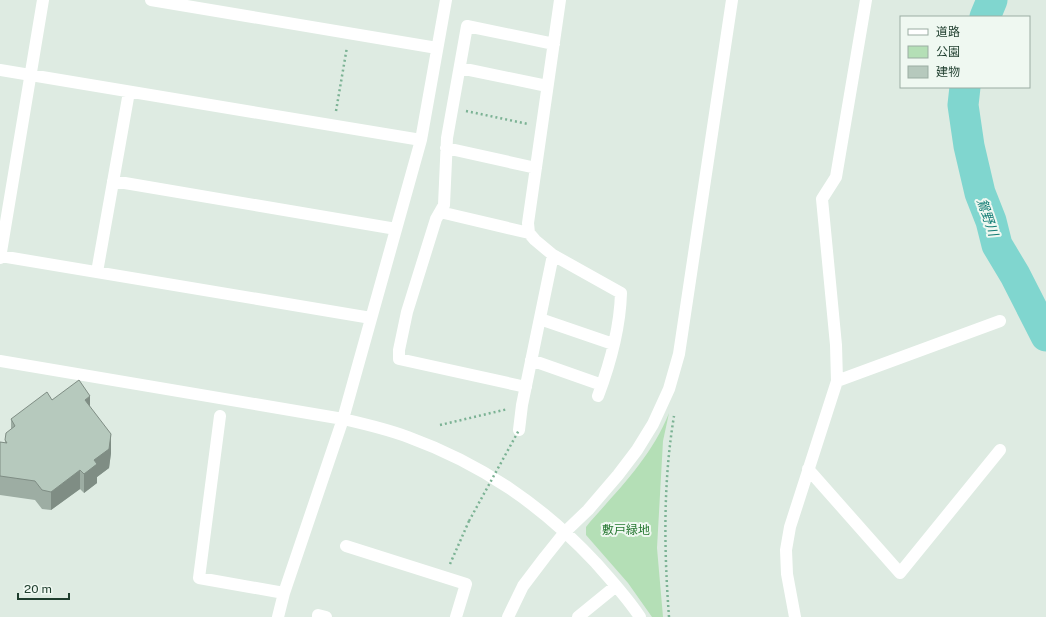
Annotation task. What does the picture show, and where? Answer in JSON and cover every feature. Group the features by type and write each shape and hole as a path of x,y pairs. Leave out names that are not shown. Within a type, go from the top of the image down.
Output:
{"street":[{"path":"42,0 0,257 371,318"},
{"path":"150,0 437,48"},
{"path":"278,617 284,593 343,419 422,140 446,0"},
{"path":"531,360 600,390 612,354 620,307 621,293 554,255 535,240 529,233 528,223 560,0"},
{"path":"508,617 523,586 565,532 588,510 637,450 653,424 669,389 679,354 732,0"},
{"path":"795,617 787,574 786,550 790,527 837,381 836,345 822,199 836,176 866,0"},
{"path":"526,387 399,359 399,350 407,312 436,219 444,205 446,148 467,26 554,44"},
{"path":"460,68 548,86"},
{"path":"0,70 422,140"},
{"path":"98,272 129,92"},
{"path":"446,148 536,168"},
{"path":"113,181 396,229"},
{"path":"440,212 529,233"},
{"path":"519,430 522,405 531,360 554,255"},
{"path":"540,319 613,344"},
{"path":"837,381 1000,321"},
{"path":"0,361 343,419 407,437 441,450 472,465 506,485 565,532 616,586 640,617"},
{"path":"220,416 198,578 284,593"},
{"path":"808,469 900,573 1000,450"},
{"path":"346,546 466,584 456,617"},
{"path":"578,617 616,586"},
{"path":"318,617 318,615 326,617"}],"path":[{"path":"333,125 349,33"},
{"path":"452,108 542,127"},
{"path":"440,425 522,405"},
{"path":"669,617 665,565 665,509 669,443 674,412"},
{"path":"445,578 458,544 469,521 519,430"}],"green space":[{"name":"敷戸緑地","path":"669,413 663,441 657,548 663,617 652,617 628,583 586,535 586,527 634,471 654,443"}],"building":[{"path":"79,380 90,396 85,400 111,434 109,449 94,460 97,464 84,474 80,470 51,492 42,490 35,481 0,476 0,442 7,443 5,440 6,433 15,426 11,419 47,392 52,400"}],"waterway":[{"name":"鴛野川","path":"985,16 992,0"},
{"name":"鴛野川","path":"965,88 963,105 969,146 980,193 991,221 997,245 1015,275 1046,336"}]}
